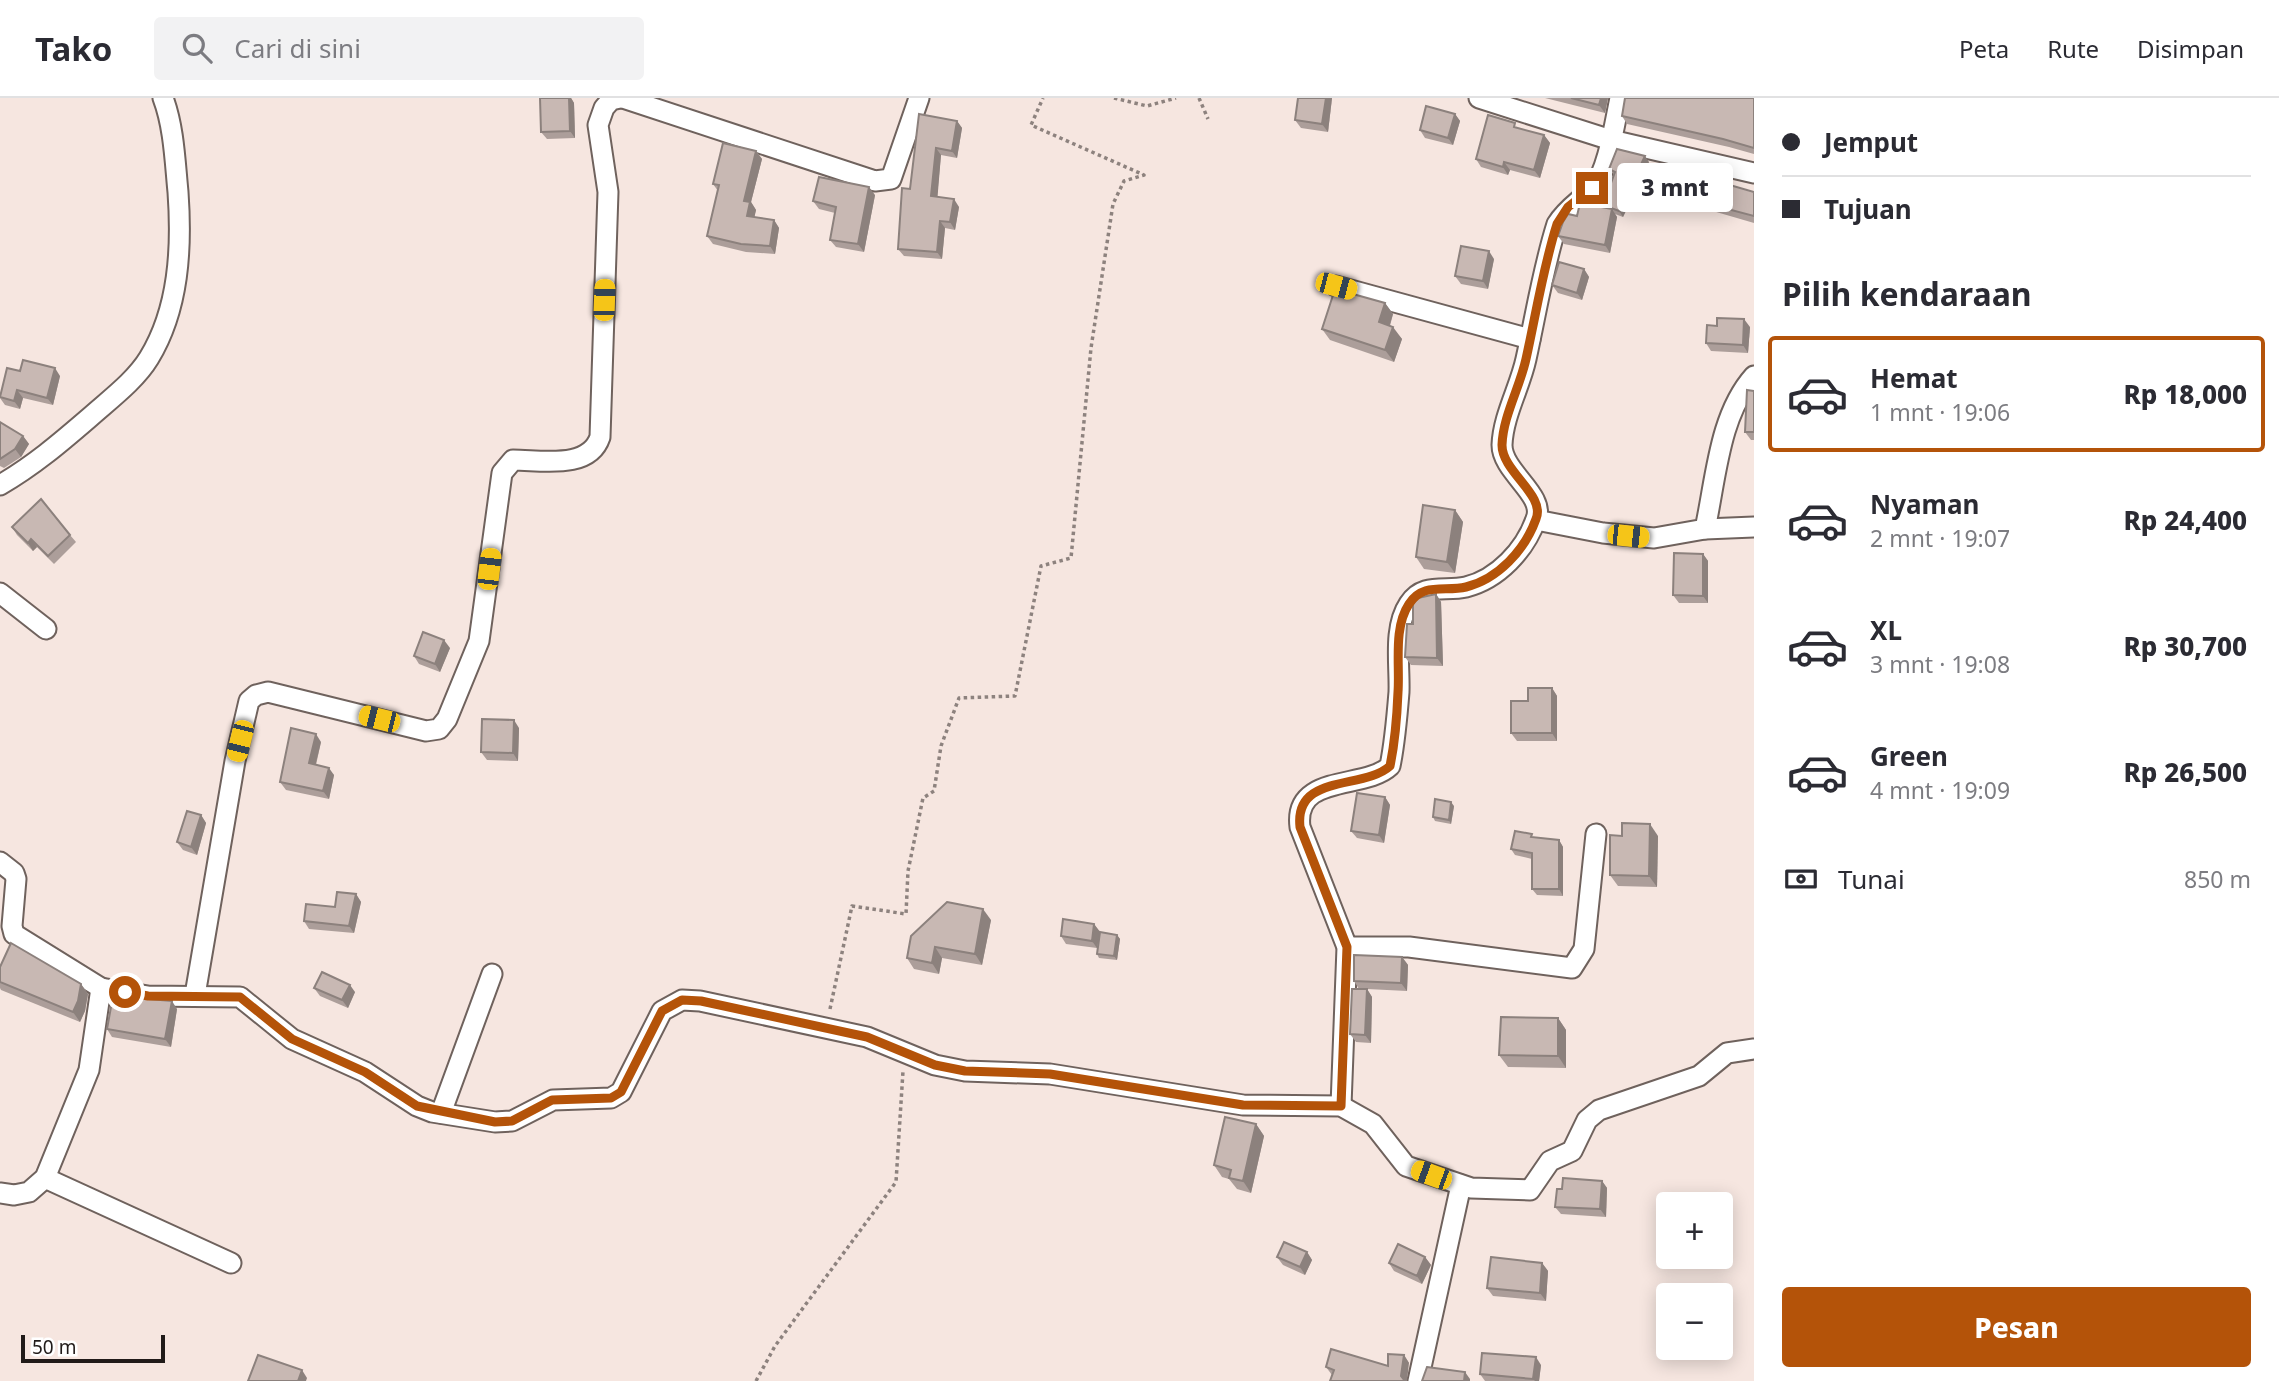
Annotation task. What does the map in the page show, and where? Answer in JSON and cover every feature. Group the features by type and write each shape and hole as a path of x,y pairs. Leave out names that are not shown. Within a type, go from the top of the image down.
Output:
{"street":[{"path":"0,485 32,467 118,391 148,360 161,333 174,293 180,220 171,132 163,98"},
{"path":"195,995 234,761 249,701 256,695 268,692 426,731 439,729 447,719 479,641 502,473 513,460 581,459 595,449 600,437 608,192 598,125 604,108 611,100 622,98 875,181 891,179 919,98"},
{"path":"1479,98 1611,140 1754,173"},
{"path":"1341,1106 1347,947 1300,827 1301,806 1315,792 1333,784 1380,774 1390,766 1399,691 1399,641 1407,606 1417,593 1439,587 1464,588 1498,572 1511,560 1536,520 1535,502 1508,466 1502,452 1503,437 1557,224 1568,207 1596,183 1611,140 1620,98"},
{"path":"1336,286 1530,339"},
{"path":"1705,529 1730,413 1742,389 1754,376"},
{"path":"1536,520 1603,533 1654,538 1705,529 1754,527"},
{"path":"0,593 46,629"},
{"path":"1347,947 1409,947 1572,968 1584,949 1596,834"},
{"path":"0,862 14,873 16,879 12,926 14,934 101,988 148,996 240,997 292,1039 365,1072 417,1106 495,1122 512,1121 552,1100 611,1098 621,1092 662,1011 682,1000 701,1001 828,1029 935,1065 965,1071 1050,1074 1243,1105 1341,1106 1373,1124 1406,1166 1461,1185 1530,1190 1550,1161 1572,1151 1587,1120 1599,1110 1699,1076 1727,1053 1754,1049"},
{"path":"441,1113 492,974"},
{"path":"0,1193 14,1195 29,1192 45,1178 89,1070 101,988"},
{"path":"45,1178 231,1263"},
{"path":"1418,1381 1461,1185"}],"path":[{"path":"828,1029 833,986 852,906 906,914 908,871 923,798 934,791 941,746 959,698 1015,696 1041,566 1071,558 1091,348 1113,204 1124,181 1144,175 1031,125 1044,98"},
{"path":"1114,98 1147,106 1176,98"},
{"path":"1199,98 1208,119"},
{"path":"756,1381 775,1346 896,1182 896,1051"}],"building":[{"path":"540,98 569,98 570,131 541,132"},
{"path":"1298,98 1326,98 1322,124 1295,120"},
{"path":"1571,98 1601,98 1599,105"},
{"path":"1625,98 1754,98 1754,148 1622,116"},
{"path":"1426,106 1455,114 1448,138 1420,130"},
{"path":"919,114 957,121 952,151 936,148 931,196 954,199 950,222 940,221 937,252 898,249 902,188 910,189"},
{"path":"1488,115 1515,123 1514,127 1544,135 1534,170 1504,162 1503,167 1476,159"},
{"path":"723,143 756,151 744,201 750,202 747,216 774,220 770,246 741,244 707,236 719,185 713,184"},
{"path":"1617,149 1645,156 1619,211 1603,205 1615,172 1609,169"},
{"path":"819,177 869,187 858,244 830,240 836,207 813,201"},
{"path":"1716,181 1754,192 1754,216 1701,202 1705,187 1713,189"},
{"path":"1580,203 1612,209 1605,245 1558,236 1568,214 1577,216"},
{"path":"1461,246 1489,251 1483,281 1455,276"},
{"path":"1559,262 1584,269 1577,293 1552,285"},
{"path":"1335,289 1385,303 1379,322 1393,327 1385,350 1322,329"},
{"path":"1717,318 1744,319 1743,345 1706,343 1707,325 1717,326"},
{"path":"23,360 55,368 47,398 17,390 14,401 0,397 7,368 20,371"},
{"path":"1747,390 1754,391 1754,432 1745,432"},
{"path":"0,422 23,436 15,449 0,459"},
{"path":"41,499 70,535 48,556 31,539 28,543 12,527"},
{"path":"1423,505 1455,510 1447,562 1416,557"},
{"path":"1674,553 1703,554 1703,596 1673,595"},
{"path":"1436,594 1437,658 1405,657 1407,624 1413,624 1413,604 1418,598"},
{"path":"423,632 444,640 435,664 414,656"},
{"path":"1528,688 1552,688 1552,733 1511,733 1511,701 1528,701"},
{"path":"482,719 514,720 513,753 481,752"},
{"path":"291,728 316,734 309,763 329,768 323,791 280,782"},
{"path":"1357,793 1385,797 1379,835 1351,831"},
{"path":"1435,799 1451,802 1449,820 1433,817"},
{"path":"187,811 201,815 191,847 177,842"},
{"path":"1622,823 1650,824 1649,876 1610,875 1610,835 1622,836"},
{"path":"1515,831 1532,834 1531,837 1559,840 1559,889 1532,889 1532,853 1511,849"},
{"path":"337,892 356,894 349,926 304,921 306,904 335,907"},
{"path":"947,902 983,909 975,954 935,947 932,963 907,958 911,936"},
{"path":"1063,919 1094,924 1092,941 1061,936"},
{"path":"1100,932 1117,935 1114,956 1097,954"},
{"path":"11,943 81,984 73,1012 0,982 0,967"},
{"path":"1354,955 1402,957 1401,983 1354,981"},
{"path":"322,972 350,985 342,1000 314,988"},
{"path":"1352,989 1367,989 1365,1035 1350,1034"},
{"path":"113,996 172,1001 165,1039 107,1029"},
{"path":"1501,1017 1558,1018 1558,1056 1499,1055"},
{"path":"1225,1117 1256,1124 1243,1181 1229,1178 1231,1170 1214,1165"},
{"path":"1563,1178 1602,1181 1600,1209 1555,1207 1557,1189 1562,1189"},
{"path":"1284,1242 1307,1252 1300,1267 1277,1257"},
{"path":"1398,1244 1425,1257 1417,1276 1389,1263"},
{"path":"1491,1257 1542,1263 1540,1293 1487,1288"},
{"path":"1331,1349 1388,1366 1388,1354 1404,1355 1401,1376 1405,1381 1330,1381 1334,1370 1326,1367"},
{"path":"1482,1353 1536,1357 1533,1379 1480,1374"},
{"path":"258,1355 302,1370 298,1381 248,1381"},
{"path":"1427,1367 1465,1372 1464,1381 1422,1381"}],"route":[{"path":"125,992 148,996 240,997 292,1039 365,1072 417,1106 432,1112 495,1122 512,1121 528,1115 552,1100 606,1099 621,1092 662,1011 682,1000 701,1001 867,1037 935,1065 965,1071 1050,1074 1243,1105 1341,1106 1349,961 1342,928 1300,827 1301,806 1315,792 1333,784 1380,774 1390,766 1399,691 1399,641 1407,606 1417,593 1439,587 1464,588 1498,572 1511,560 1536,520 1535,502 1508,466 1502,452 1503,437 1526,359 1557,224 1568,207 1592,188"}]}
